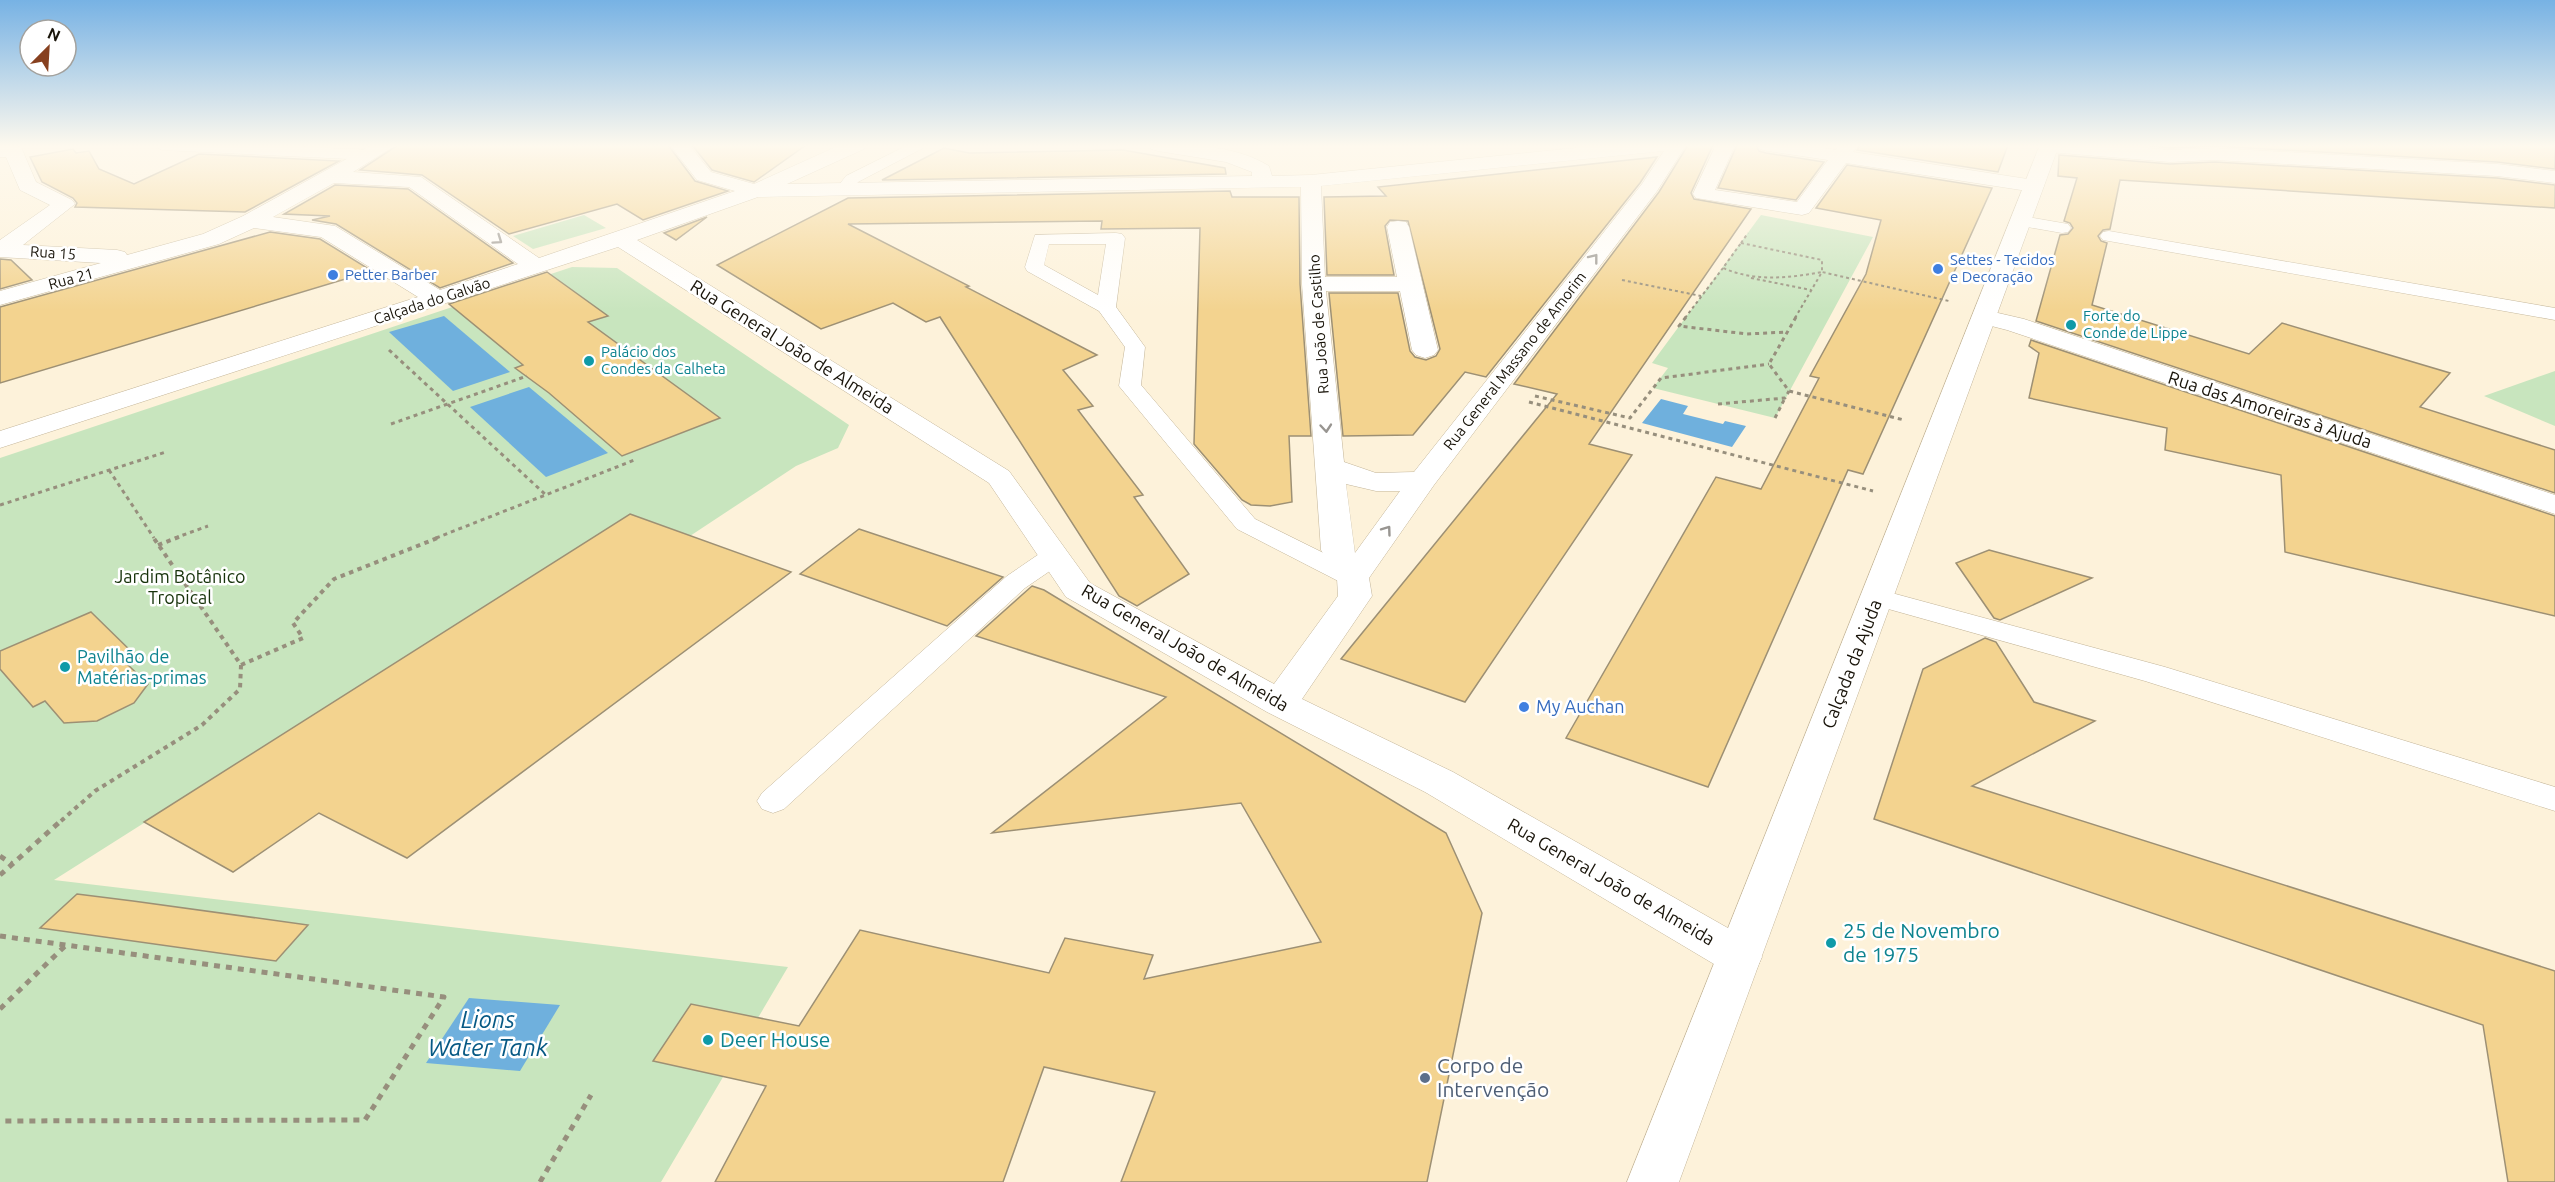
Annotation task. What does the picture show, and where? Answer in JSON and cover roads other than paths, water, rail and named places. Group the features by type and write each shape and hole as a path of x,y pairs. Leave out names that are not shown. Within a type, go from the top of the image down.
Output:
{"street":[{"path":"1,250 65,204 57,200"},
{"name":"Rua 21","path":"0,298 211,239 289,200"},
{"path":"440,200 537,267"},
{"name":"Calçada do Galvão","path":"0,440 537,267 730,200"},
{"name":"Rua João de Castilho","path":"1312,200 1314,284 1337,550 1353,578"},
{"name":"Rua General Massano de Amorim","path":"1353,578 1424,479 1640,200"},
{"path":"1744,200 1802,209 1809,200"},
{"name":"Calçada da Ajuda","path":"1653,1182 2029,200"},
{"path":"250,221 327,231 438,299"},
{"path":"1398,227 1425,350"},
{"name":"Rua General João de Almeida","path":"620,239 999,477 1078,590 1280,704 1438,782 1740,957"},
{"name":"Rua 15","path":"1,250 143,259"},
{"path":"1314,284 1411,284"},
{"name":"Rua das Amoreiras à Ajuda","path":"1987,313 2555,505"},
{"path":"1330,467 1356,479 1377,483 1395,484 1424,479"},
{"path":"1280,704 1355,596 1353,578"}],"lane":[{"path":"2022,221 2062,228"},
{"path":"2109,236 2555,314"},
{"path":"1106,307 1135,347 1130,386 1246,524 1353,578"},
{"path":"773,801 1016,582 1054,556"},
{"path":"1877,597 2155,675 2555,799"}],"water":[{"path":"444,316 510,372 453,391 389,332"},
{"path":"529,387 608,453 546,477 470,407"},
{"path":"1661,399 1688,406 1683,414 1723,424 1725,421 1746,426 1732,447 1642,423"},
{"name":"Lions Water Tank","path":"469,998 560,1005 520,1071 426,1063"}],"place":[{"name":"Settes - Tecidos e Decoração","path":"1938,269"},
{"name":"Petter Barber","path":"333,275"},
{"name":"Forte do Conde de Lippe","path":"2071,325"},
{"name":"Palácio dos Condes da Calheta","path":"589,361"},
{"name":"Pavilhão de Matérias-primas","path":"65,667"},
{"name":"My Auchan","path":"1524,707"},
{"name":"25 de Novembro de 1975","path":"1831,943"},
{"name":"Deer House","path":"708,1040"},
{"name":"Corpo de Intervenção","path":"1425,1078"}],"park label":[{"name":"Jardim Botânico Tropical","path":"180,587"}]}
